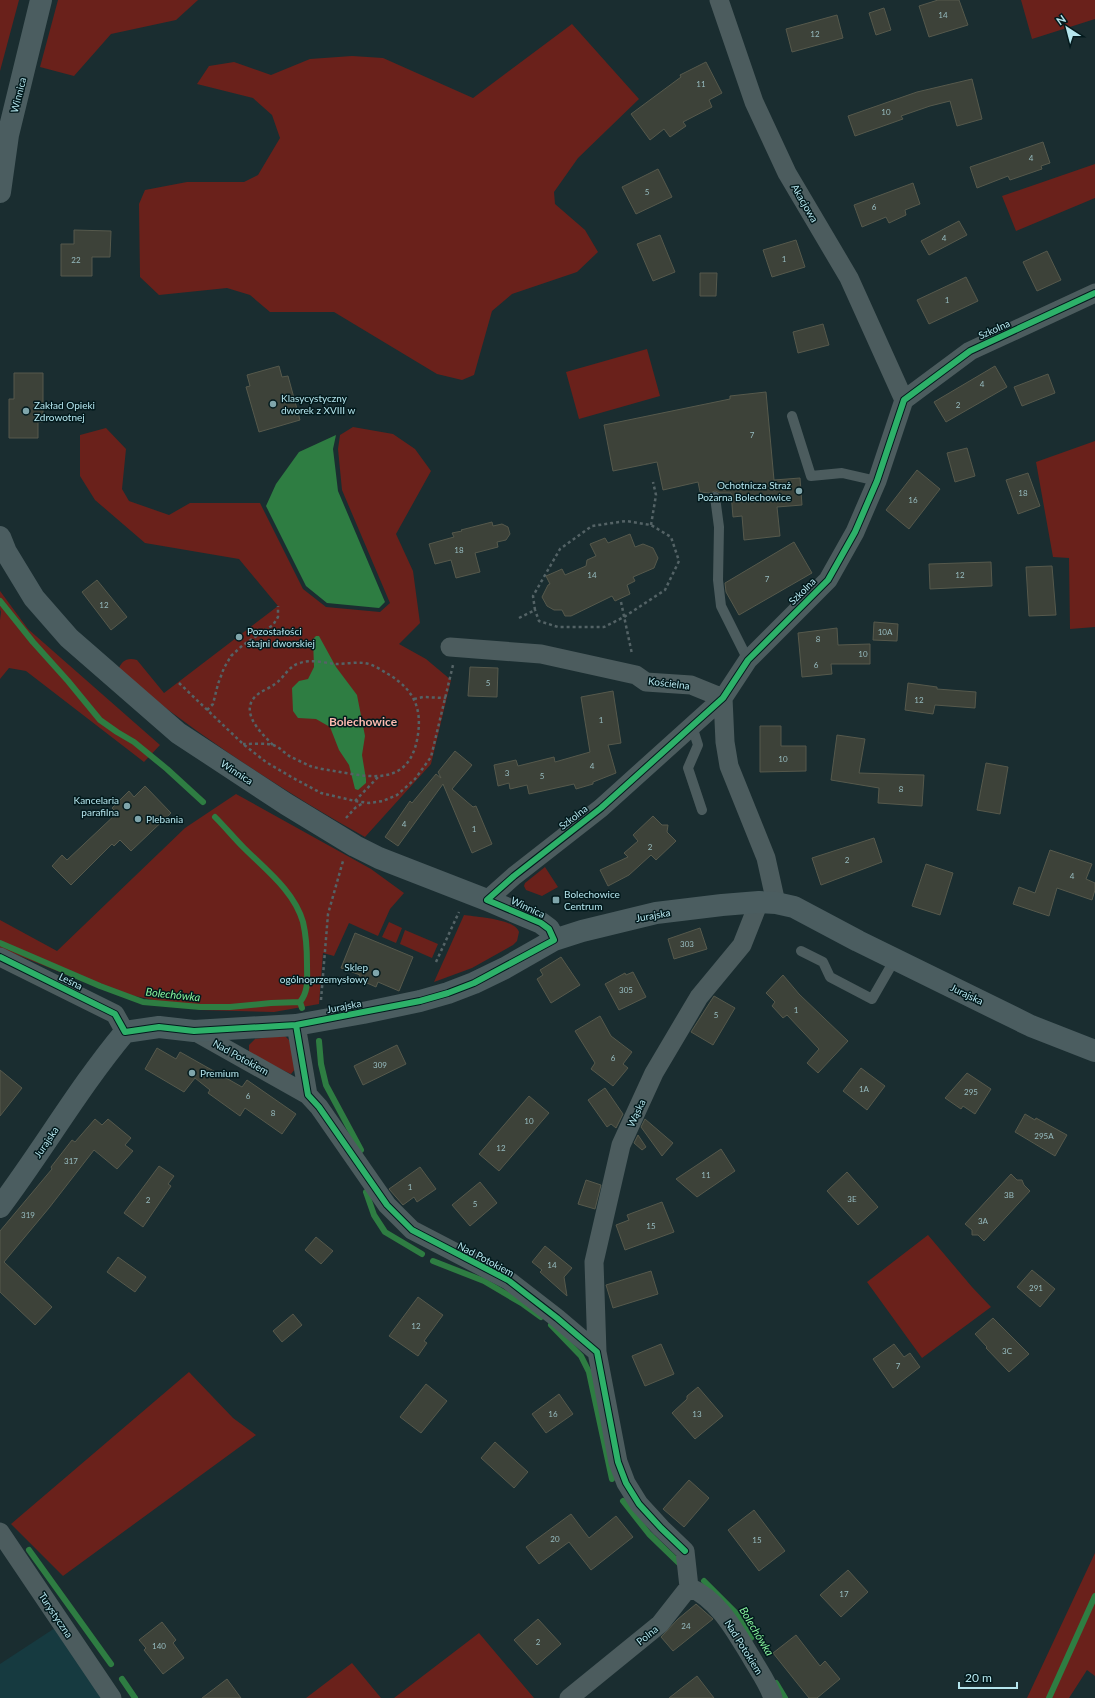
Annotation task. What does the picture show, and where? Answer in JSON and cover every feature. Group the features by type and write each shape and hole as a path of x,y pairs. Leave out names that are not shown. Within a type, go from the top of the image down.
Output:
{"street":[{"name":"Winnica","path":"0,192 8,135 41,0"},
{"name":"Akacjowa","path":"719,0 754,102 787,173 849,278 904,400"},
{"name":"Szkolna","path":"487,900 514,876 601,808 723,698 748,660 828,580 855,532 877,481 904,400 970,351 1095,293"},
{"name":"Winnica","path":"0,537 6,552 34,598 69,638 178,733 286,804 356,846 379,858 487,900 541,923 549,929 554,940"},
{"name":"Kościelna","path":"453,647 540,654 636,675 646,682 691,685 723,698"},
{"path":"723,698 725,742 729,766 766,858 768,902"},
{"name":"Jurajska","path":"0,1207 27,1171 101,1060 125,1032 159,1027 194,1031 296,1025 391,1007 448,993 474,983 554,940 608,924 656,914 722,905 768,902 794,907 1031,1026 1095,1051"},
{"name":"Wąska","path":"597,1352 594,1262 621,1145 654,1073 699,997 742,945 768,902"},
{"name":"Leśna","path":"0,957 115,1014 125,1032"},
{"path":"296,1025 308,1095"},
{"name":"Nad Potokiem","path":"194,1031 308,1095 319,1107 387,1205 400,1220 412,1230 437,1244 508,1280 557,1318 597,1352"},
{"path":"597,1352 618,1462 626,1483 639,1504 685,1551 689,1587"},
{"name":"Turystyczna","path":"0,1532 112,1698"},
{"name":"Nad Potokiem","path":"689,1587 701,1592 720,1610 732,1625 774,1698"},
{"name":"Polna","path":"570,1698 660,1624 689,1587"}],"lane":[{"path":"792,416 811,476 842,473 877,481"},
{"path":"715,497 719,527 718,580 721,606 748,660"},
{"path":"692,726 698,745 688,768 702,810"},
{"path":"801,951 823,962 830,977 872,999 895,959"}],"path":[{"path":"651,525 656,495 654,482"},
{"path":"626,521 651,525 671,537 679,561 665,590 624,617 604,628 558,627 539,621 535,610 533,596 560,549 592,526 626,521"},
{"path":"621,602 632,654"},
{"path":"207,710 214,704 218,684 224,668 231,656 273,625 278,617 278,606"},
{"path":"520,618 535,610"},
{"path":"179,683 243,744 266,762 322,793 369,803 383,801 397,795 414,779 431,757 446,698 453,647"},
{"path":"301,662 339,664 364,663 377,667 394,677 408,689 414,699 418,711 419,726 416,743 405,765 396,773 384,776 349,774 312,767 291,757 273,745 258,730 250,716 250,708 256,696 276,684 287,670 301,662"},
{"path":"414,699 423,697 446,698"},
{"path":"243,744 273,745"},
{"path":"355,801 378,776"},
{"path":"321,1006 328,914 343,858"},
{"path":"436,962 459,912"}],"shaded area":[{"path":"0,0 19,0 0,71"},
{"path":"58,0 198,0 176,20 111,34 74,76 40,67"},
{"path":"1021,0 1095,0 1095,19 1032,39"},
{"path":"572,24 639,99 578,158 554,192 555,204 585,230 598,252 577,272 512,294 492,311 474,375 462,380 437,374 334,312 270,312 250,295 227,288 159,295 140,277 139,204 145,190 187,182 244,182 258,175 280,138 272,115 253,98 197,84 209,66 234,62 271,75 310,59 352,56 383,58 473,98"},
{"path":"1095,164 1095,198 1016,231 1002,196"},
{"path":"647,349 660,396 579,419 566,372"},
{"path":"353,427 393,434 415,449 431,471 396,534 413,571 420,623 399,644 426,659 451,680 431,764 365,837 269,780 207,738 118,671 123,662 130,659 137,660 164,693 278,606 239,559 145,543 95,500 80,476 80,435 106,428 126,449 122,489 129,501 169,515 190,503 260,503 303,589 326,607 380,612 390,603 342,490 338,449 340,435"},
{"path":"336,435 333,449 338,491 385,602 379,608 327,603 306,586 266,506 276,484 299,452"},
{"path":"1095,441 1095,627 1070,629 1069,558 1053,557 1036,462"},
{"path":"0,591 28,629 160,745 144,762 26,671 9,668 0,679"},
{"path":"316,636 319,636 336,667 357,695 365,736 362,755 366,779 366,783 358,790 355,789 349,765 339,750 330,727 316,719 298,718 293,711 292,688 299,681 308,679 314,667 313,639"},
{"path":"236,794 371,869 404,893 390,909 378,936 349,923 334,956 323,953 319,1004 274,1012 200,1010 102,989 0,948 0,920 57,951 185,828"},
{"path":"545,867 558,887 542,896 526,890 524,886 525,883"},
{"path":"464,915 495,919 511,924 519,932 517,941 513,945 472,968 434,982"},
{"path":"389,922 402,928 396,943 382,937"},
{"path":"405,930 438,944 432,958 400,944"},
{"path":"284,1035 291,1042 295,1069 291,1074 249,1054 249,1045 255,1039"},
{"path":"928,1235 991,1307 922,1358 867,1282"},
{"path":"189,1372 233,1418 256,1435 63,1576 11,1524"},
{"path":"1095,1553 1095,1676 1087,1670 1069,1698 1027,1698"},
{"path":"58,1626 108,1698 0,1698 0,1664"},
{"path":"479,1633 534,1698 394,1698"},
{"path":"352,1663 381,1698 306,1698"}],"building":[{"path":"938,0 959,0 968,25 929,37 919,6"},
{"path":"884,8 891,30 876,35 869,13"},
{"path":"837,15 843,38 792,52 786,29"},
{"path":"706,62 722,93 709,100 712,107 683,122 686,126 670,137 664,129 650,140 631,114 681,77 680,75"},
{"path":"972,79 982,119 957,126 950,101 901,116 903,119 855,136 848,116 917,92"},
{"path":"1043,142 1050,163 1041,166 1042,169 1010,180 1008,176 977,188 970,167"},
{"path":"658,169 672,197 636,214 622,187"},
{"path":"913,183 920,204 905,210 906,215 889,223 886,217 862,227 854,205"},
{"path":"959,221 967,235 929,255 921,241"},
{"path":"74,230 111,231 110,257 92,257 92,276 61,276 61,244 74,244"},
{"path":"660,235 675,272 653,281 637,244"},
{"path":"796,240 805,267 772,277 763,250"},
{"path":"1047,251 1061,280 1037,291 1023,262"},
{"path":"700,273 717,273 716,296 700,296"},
{"path":"966,277 978,301 929,324 917,300"},
{"path":"823,324 829,345 798,353 793,332"},
{"name":"Klasycystyczny dworek z XVIII w","path":"279,366 282,377 288,376 300,420 259,432 246,387 250,386 247,375"},
{"path":"995,366 1007,387 946,422 934,402"},
{"name":"Zakład Opieki Zdrowotnej","path":"14,373 43,373 43,422 38,422 38,438 9,438 9,399 14,399"},
{"path":"1048,374 1055,393 1022,406 1014,387"},
{"path":"766,392 774,480 800,478 802,505 777,507 780,536 744,540 742,516 733,517 731,493 720,493 715,491 710,493 700,492 698,482 663,490 657,462 613,471 604,425 730,399 730,396"},
{"path":"967,448 975,476 955,482 947,453"},
{"path":"917,470 940,489 909,529 886,510"},
{"path":"1028,473 1040,506 1018,514 1006,480"},
{"path":"492,522 493,526 502,524 508,527 510,534 506,540 497,542 498,547 475,553 480,572 456,578 451,560 435,564 429,544 454,537 452,533"},
{"path":"630,534 635,547 643,544 653,548 658,558 654,568 633,577 635,581 627,585 630,594 615,601 612,596 571,616 565,616 562,610 554,610 547,606 542,597 550,584 546,576 562,569 565,575 586,566 587,560 596,556 590,544 605,538 608,543"},
{"path":"794,542 812,573 739,615 726,592 725,583"},
{"path":"991,562 992,586 930,589 929,564"},
{"path":"1052,566 1056,615 1029,616 1026,567"},
{"path":"97,580 127,617 111,630 82,592"},
{"path":"874,622 898,624 897,641 873,640"},
{"path":"837,628 838,645 870,644 870,664 831,664 832,674 802,677 798,633"},
{"path":"470,667 498,668 497,697 468,696"},
{"path":"908,683 937,687 937,689 976,692 975,708 935,705 933,714 905,710"},
{"path":"613,691 621,743 608,745 616,773 593,782 593,784 576,789 574,784 529,794 527,785 510,789 509,783 498,786 494,765 516,760 518,766 554,757 555,762 590,752 581,697"},
{"path":"760,726 781,726 781,746 806,746 806,771 760,772"},
{"path":"837,735 865,739 859,773 924,775 922,806 878,803 879,788 831,780"},
{"path":"455,751 472,765 452,789 473,807 476,806 492,844 472,853 443,784 398,846 385,837 410,801 412,803 436,774 441,778 438,772"},
{"path":"986,763 1008,767 1000,814 977,810"},
{"name":"Plebania","path":"145,786 171,813 131,851 120,840 114,846 112,844 71,885 52,866 62,855 67,860 117,813 112,808 129,791 134,797"},
{"path":"653,816 662,825 668,825 667,832 676,841 656,860 651,855 629,875 608,886 600,870 628,857 624,853 638,841 633,835"},
{"path":"874,838 882,862 821,885 812,858"},
{"path":"1050,850 1092,864 1086,879 1095,883 1095,890 1092,900 1057,888 1049,916 1013,904 1019,887 1035,893"},
{"path":"926,864 953,873 940,915 912,906"},
{"path":"700,928 707,949 674,959 668,939"},
{"path":"355,933 413,957 399,991 378,982 376,987 358,979 360,975 341,968"},
{"path":"561,957 580,985 551,1003 537,979 543,975 540,970"},
{"path":"633,972 646,997 619,1010 605,984 625,973 626,975"},
{"path":"783,975 799,994 848,1041 818,1073 807,1063 819,1049 787,1015 783,1018 772,1006 775,1002 766,993"},
{"path":"714,996 735,1008 713,1045 691,1032"},
{"path":"600,1016 611,1036 632,1052 623,1064 628,1068 613,1086 591,1069 595,1063 575,1031"},
{"path":"397,1045 406,1064 363,1085 354,1066"},
{"path":"157,1048 176,1059 180,1052 242,1087 247,1080 296,1114 282,1134 245,1108 240,1116 208,1093 210,1090 195,1078 184,1092 145,1069"},
{"path":"861,1068 885,1086 867,1110 843,1091"},
{"path":"0,1070 22,1088 0,1116"},
{"path":"967,1073 991,1089 975,1114 963,1106 961,1109 945,1098"},
{"path":"605,1088 623,1114 616,1128 611,1124 607,1127 588,1100"},
{"path":"529,1096 549,1113 499,1171 479,1154"},
{"path":"1025,1114 1035,1120 1036,1118 1067,1135 1055,1156 1015,1132"},
{"path":"95,1119 102,1125 108,1119 131,1138 125,1145 133,1151 117,1169 94,1150 49,1208 4,1262 52,1307 35,1325 0,1292 0,1231 52,1169 51,1167 72,1140 75,1142"},
{"path":"645,1119 673,1143 662,1156 641,1127"},
{"path":"638,1135 646,1147 642,1150 634,1143"},
{"path":"721,1149 735,1171 697,1197 676,1179"},
{"path":"159,1166 174,1176 168,1184 171,1186 143,1227 124,1213"},
{"path":"420,1167 436,1189 417,1202 414,1197 403,1205 389,1189"},
{"path":"847,1172 878,1207 858,1225 827,1191"},
{"path":"1011,1174 1017,1180 1022,1180 1024,1185 1030,1191 984,1241 978,1235 972,1235 972,1230 965,1224"},
{"path":"586,1180 601,1185 595,1209 578,1204"},
{"path":"480,1182 497,1203 470,1226 452,1205"},
{"path":"662,1202 674,1232 625,1250 616,1225 629,1220 627,1215"},
{"path":"316,1237 333,1251 321,1264 305,1250"},
{"path":"545,1246 572,1268 564,1277 567,1296 540,1272 542,1270 532,1262"},
{"path":"118,1257 146,1277 135,1292 107,1272"},
{"path":"1032,1270 1055,1289 1040,1307 1017,1287"},
{"path":"651,1271 658,1294 613,1308 606,1285"},
{"path":"418,1297 443,1315 424,1341 427,1343 418,1356 389,1336"},
{"path":"293,1314 302,1325 282,1342 273,1331"},
{"path":"993,1318 1029,1354 1009,1372 975,1334"},
{"path":"661,1344 674,1374 645,1386 632,1356"},
{"path":"894,1344 904,1357 910,1353 920,1367 893,1388 873,1359"},
{"path":"426,1384 447,1401 421,1433 400,1417"},
{"path":"698,1387 723,1416 695,1439 672,1413 687,1399 687,1396"},
{"path":"559,1394 573,1414 546,1433 532,1414"},
{"path":"495,1442 528,1472 514,1488 481,1458"},
{"path":"689,1480 709,1498 684,1527 663,1509"},
{"path":"754,1510 785,1551 759,1571 728,1530"},
{"path":"571,1514 589,1538 616,1516 633,1537 591,1570 569,1542 539,1564 526,1547"},
{"path":"848,1570 868,1592 841,1617 820,1595"},
{"path":"696,1604 713,1619 673,1651 661,1637 678,1619"},
{"path":"538,1619 561,1644 537,1665 514,1640"},
{"path":"162,1622 176,1640 173,1643 184,1658 163,1674 144,1650 146,1648 139,1640"},
{"path":"796,1635 820,1666 825,1661 840,1679 817,1698 809,1698 773,1653"},
{"path":"697,1676 714,1698 669,1698"},
{"path":"227,1679 241,1698 202,1698"}],"waterway":[{"path":"0,601 100,720 134,742 167,769 203,802"},
{"path":"215,817 270,873 293,900 299,911 306,937 307,953 307,984 305,993 300,1002"},
{"name":"Bolechówka","path":"0,943 100,986 143,1002 200,1007 230,1007 300,1002 302,1008"},
{"name":"Bolechówka","path":"319,1041 321,1064 326,1085 361,1150"},
{"name":"Bolechówka","path":"366,1192 374,1215 385,1232 422,1254"},
{"name":"Bolechówka","path":"433,1261 484,1281 523,1304 541,1317"},
{"name":"Bolechówka","path":"551,1325 581,1356 589,1372 612,1479"},
{"name":"Bolechówka","path":"623,1501 649,1534 680,1564"},
{"path":"29,1550 111,1664"},
{"name":"Bolechówka","path":"704,1581 735,1612 751,1638"},
{"path":"1049,1698 1095,1596"},
{"path":"122,1679 135,1698"},
{"name":"Bolechówka","path":"776,1683 785,1698"}],"cycle path":[{"path":"0,957 115,1014 125,1032 159,1027 194,1031 296,1025 420,1001 448,993 474,983 554,940 549,929 541,923 487,900 514,876 601,808 723,698 748,660 828,580 855,532 877,481 904,400 970,351 1095,293"},
{"path":"296,1025 308,1095 319,1107 387,1205 412,1230 508,1280 557,1318 597,1352 618,1462 626,1483 639,1504 685,1551"}],"place":[{"name":"Klasycystyczny dworek z XVIII w","path":"273,404"},
{"name":"Zakład Opieki Zdrowotnej","path":"26,411"},
{"name":"Ochotnicza Straż Pożarna Bolechowice","path":"799,491"},
{"name":"Pozostałości stajni dworskiej","path":"239,637"},
{"name":"Kancelaria parafilna","path":"127,806"},
{"name":"Plebania","path":"138,819"},
{"name":"Bolechowice Centrum","path":"556,900"},
{"name":"Sklep ogólnoprzemysłowy","path":"376,973"},
{"name":"Premium","path":"192,1073"}],"district":[{"name":"Bolechowice","path":"363,721"}]}
